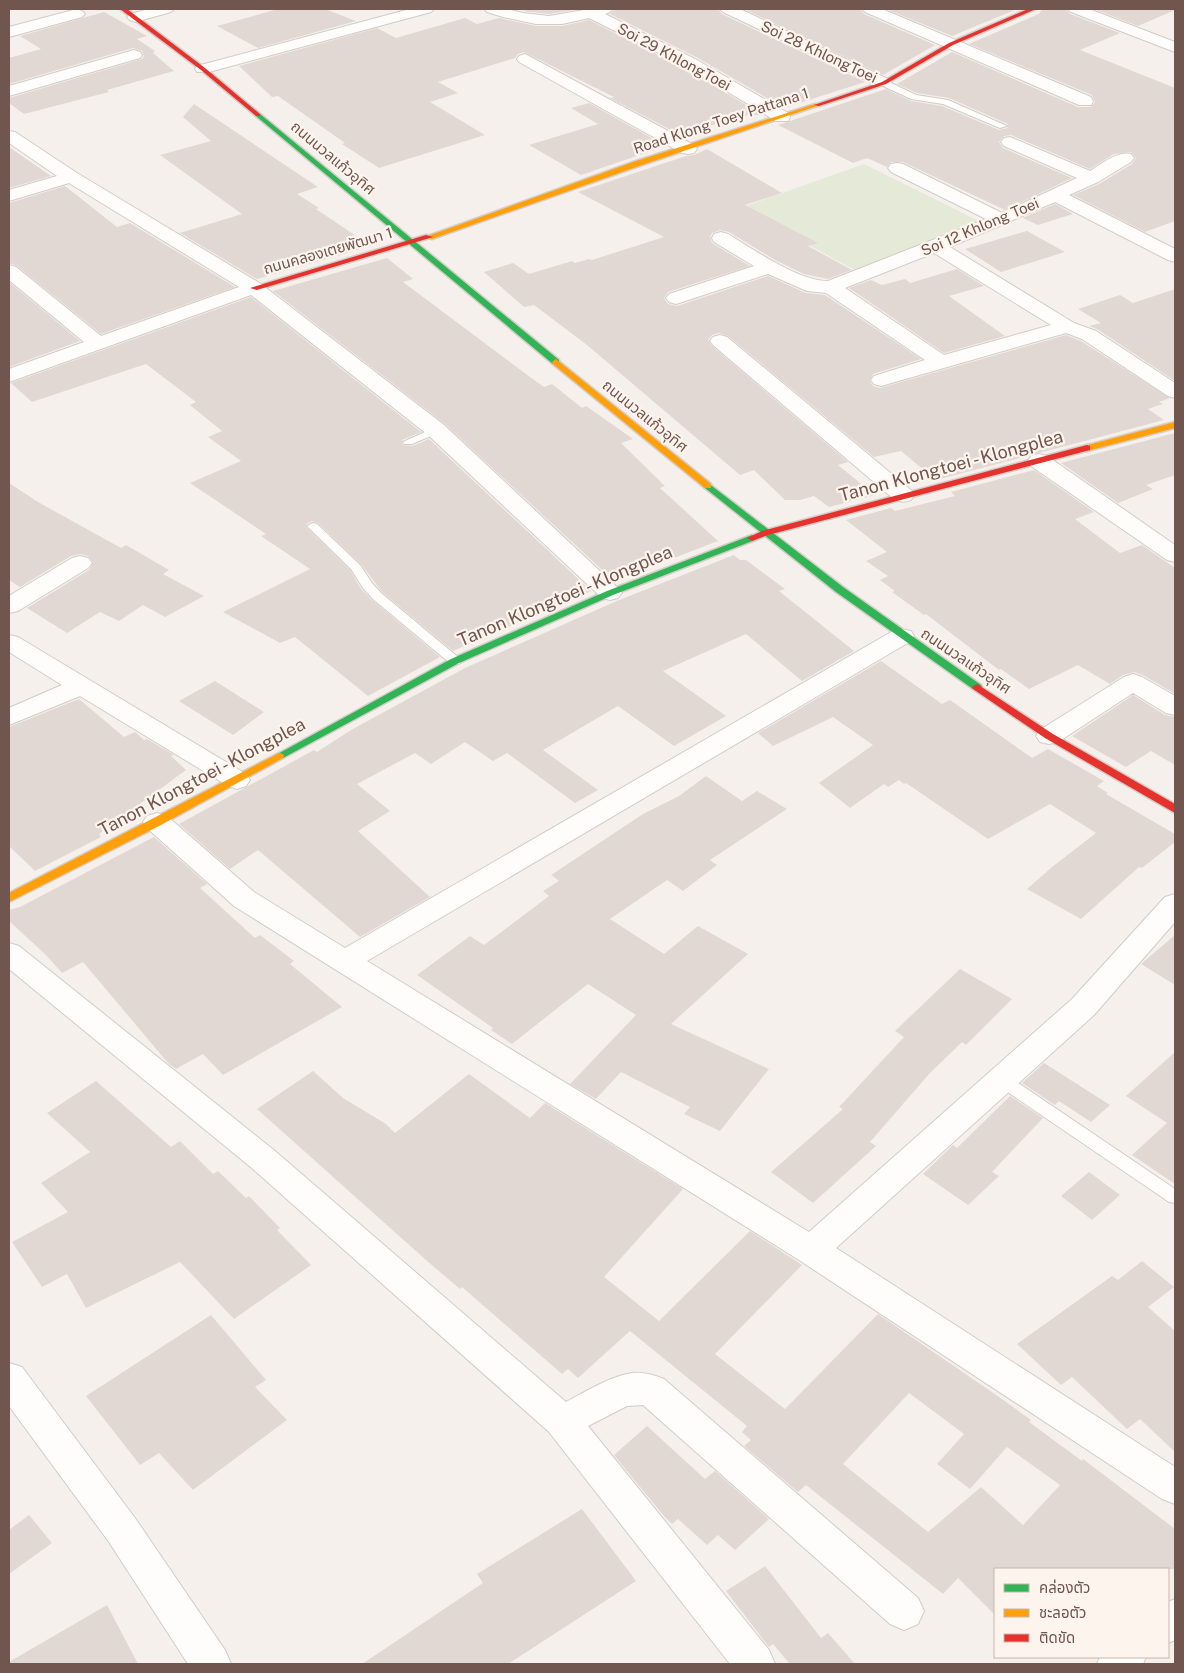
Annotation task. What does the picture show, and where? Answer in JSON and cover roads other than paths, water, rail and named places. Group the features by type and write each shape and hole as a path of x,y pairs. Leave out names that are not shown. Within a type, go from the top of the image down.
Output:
{"street":[{"path":"129,13 166,9"},
{"path":"203,69 426,9"},
{"path":"492,9 524,18 552,21 573,19 598,11"},
{"name":"Soi 28 KhlongToei","path":"728,9 884,83"},
{"path":"870,9 1085,101"},
{"name":"Road Klong Toey Pattana 1","path":"410,243 630,166 688,149 884,83 951,44 1029,9"},
{"path":"1076,9 1175,47"},
{"name":"Soi 29 KhlongToei","path":"598,11 782,116"},
{"name":"ถนนนวลแก้วอุทิศ","path":"129,13 203,69 410,243 765,533 902,636 1049,736 1175,809"},
{"path":"9,14 36,25"},
{"path":"9,32 77,14"},
{"path":"9,91 134,55"},
{"path":"524,59 688,149"},
{"path":"1006,134 1092,178"},
{"path":"9,136 71,177 254,288 436,430 610,593"},
{"name":"Soi 12 Khlong Toei","path":"830,287 1000,220 1092,178 1125,158"},
{"path":"897,168 1000,220"},
{"path":"9,196 71,177"},
{"path":"1055,195 1175,256"},
{"path":"721,238 769,267 814,287 830,287 940,362"},
{"name":"ถนนคลองเตยพัฒนา 1","path":"254,288 410,243"},
{"path":"935,246 1067,327 1089,335 1175,392"},
{"path":"676,298 769,267"},
{"path":"9,271 100,344"},
{"path":"9,376 254,288"},
{"path":"881,380 1067,327"},
{"path":"720,341 903,495"},
{"name":"Tanon Klongtoei - Klongplea","path":"9,898 237,780 455,661 610,593 765,533 903,495 1175,425"},
{"path":"1039,460 1175,555"},
{"path":"9,606 80,563"},
{"path":"345,961 902,636"},
{"path":"9,642 237,780"},
{"path":"1049,736 1133,682 1175,707"},
{"path":"9,717 82,686"},
{"path":"157,822 244,899 811,1250 1175,1487"},
{"path":"811,1250 1084,1007 1175,904"},
{"path":"9,953 264,1160 562,1422 755,1664"},
{"path":"9,1378 122,1530 211,1664"},
{"path":"562,1422 615,1395 632,1389 651,1390 904,1610"}],"lane":[{"path":"884,83 914,97 945,102 1006,134"},
{"path":"408,442 436,430"},
{"path":"313,526 356,567 367,585 377,596 455,661"},
{"path":"1002,1080 1175,1197"}]}
